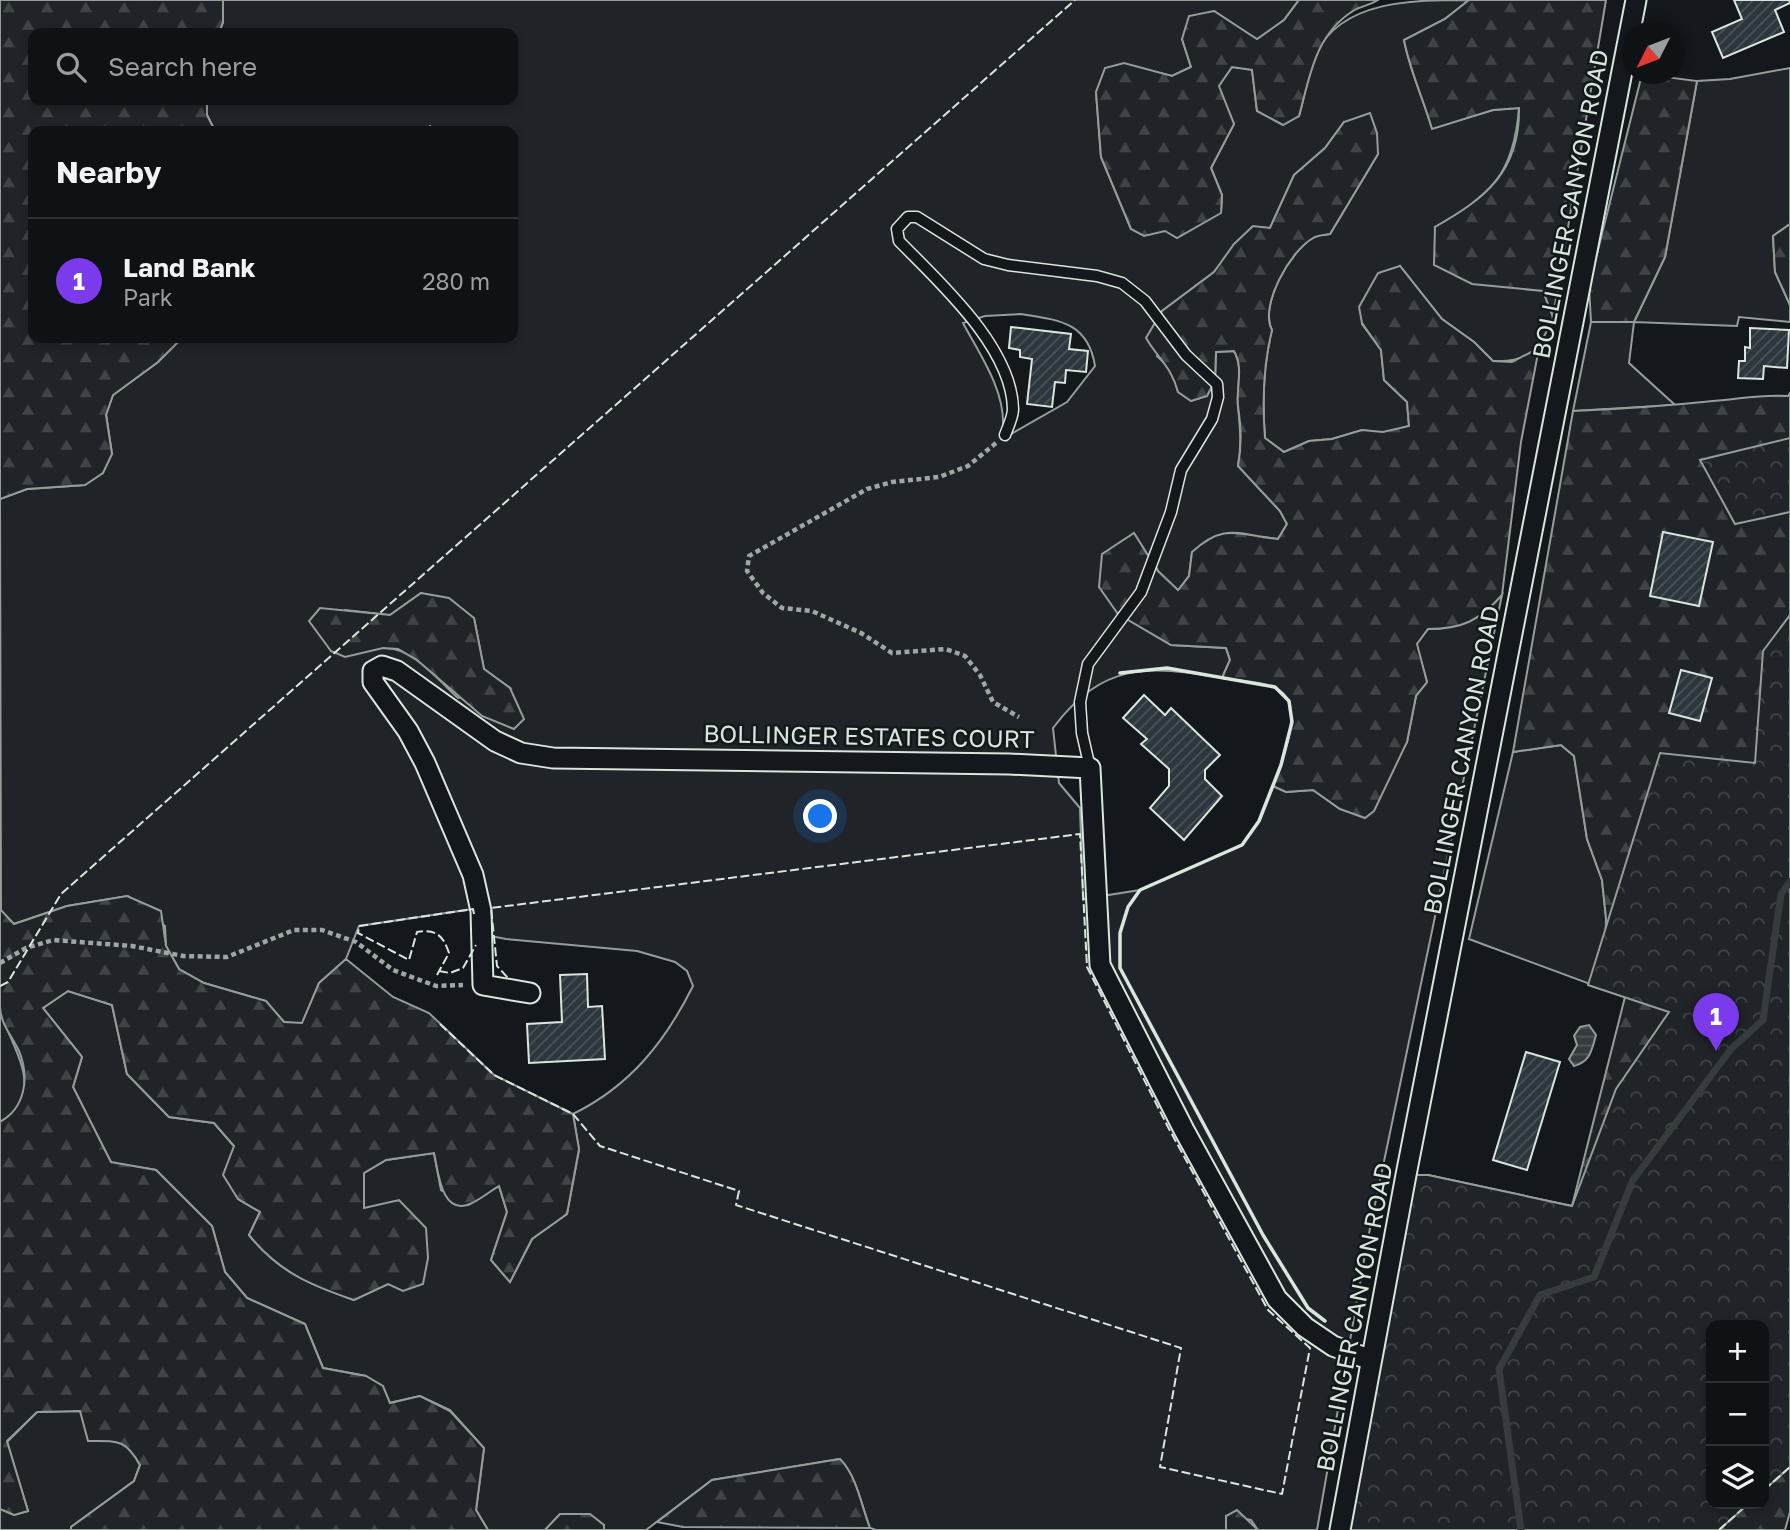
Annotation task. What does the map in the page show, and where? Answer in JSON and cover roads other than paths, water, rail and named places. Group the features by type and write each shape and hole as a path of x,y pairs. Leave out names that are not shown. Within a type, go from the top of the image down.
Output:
{"street":[{"name":"BOLLINGER CANYON ROAD","path":"1340,1530 1636,0"},
{"name":"BOLLINGER ESTATES COURT","path":"530,993 483,985 481,911 472,875 425,763 408,731 373,682 373,671 382,666 397,671 431,699 495,741 521,753 553,758 1009,764 1090,768"},
{"path":"1090,768 1100,965 1184,1130 1277,1299 1305,1327 1324,1340 1371,1360"}],"lane":[{"path":"1005,435 1014,411 1009,385 984,333 899,241 897,229 908,217 917,216 984,259 1122,283 1144,301 1186,355 1217,384 1218,397 1212,419 1181,470 1171,512 1140,592 1087,664 1080,702 1082,733 1090,768"}],"waterway":[{"path":"1521,1530 1499,1369 1540,1295 1594,1277 1633,1180 1731,1049 1763,1020 1781,894 1790,882"}],"place":[{"name":"Land Bank","path":"1716,1051"}]}
